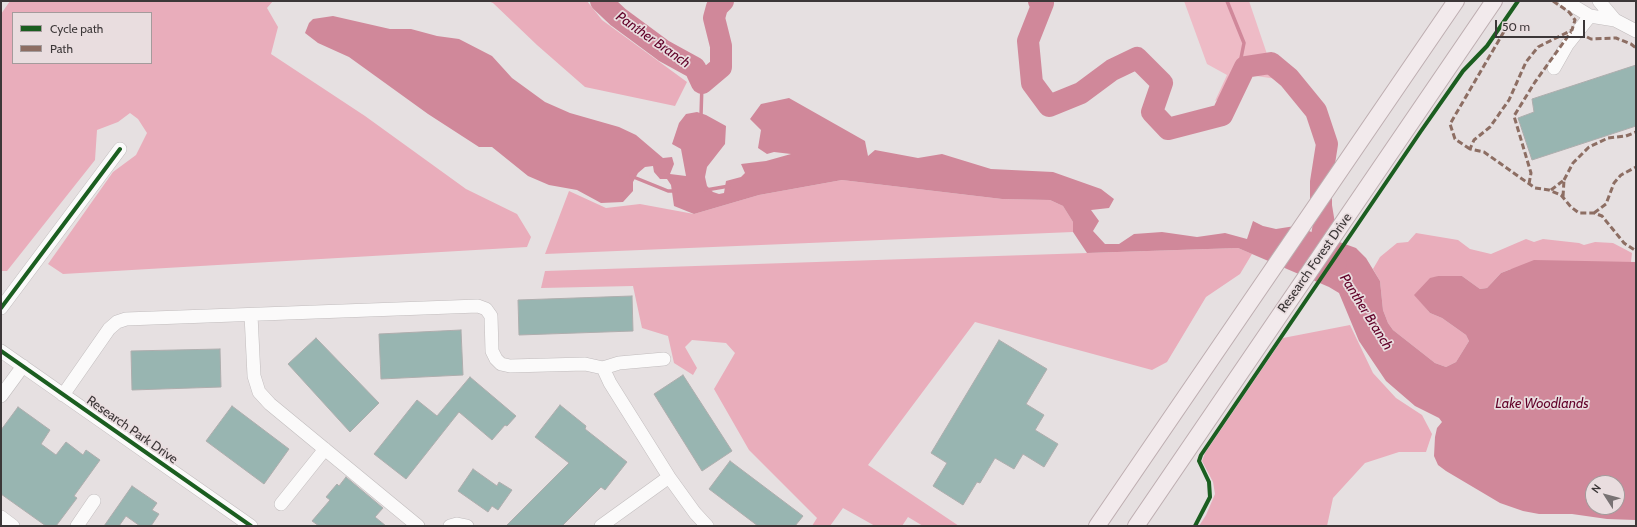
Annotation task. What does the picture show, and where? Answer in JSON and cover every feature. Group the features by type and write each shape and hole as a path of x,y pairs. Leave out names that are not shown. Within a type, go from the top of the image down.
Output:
{"main road":[{"path":"1097,526 1456,1"},
{"name":"Research Forest Drive","path":"1136,526 1270,327 1414,121 1494,1"}],"street":[{"path":"1566,1 1590,16 1615,20"},
{"path":"1599,1 1615,20 1636,32"},
{"path":"1554,68 1567,45 1590,16"},
{"path":"1,308 120,149"},
{"path":"63,395 109,329 117,322 126,320 478,306 486,308 491,316 492,351 496,359 501,364 510,366 585,364 603,368 620,363 664,359"},
{"path":"251,315 254,376 259,392 270,404 418,526"},
{"name":"Research Park Drive","path":"1,351 251,526"},
{"path":"1,396 23,366"},
{"path":"603,368 610,383 669,477 707,526"},
{"path":"281,504 325,449"},
{"path":"601,526 669,477"},
{"path":"77,526 94,501"},
{"path":"1,517 14,526"},
{"path":"450,526 456,524 467,526"}],"shaded area":[{"path":"10,1 273,1 267,8 278,27 271,54 365,116 466,189 517,214 531,237 527,247 63,274 48,264 113,172 136,155 147,133 138,119 130,113 118,122 97,130 95,160 7,271 1,271 1,14"},
{"path":"488,1 587,1 602,20 687,82 675,106 585,87 537,45 493,3"},
{"path":"1184,1 1249,1 1267,54 1288,74 1284,80 1249,75 1231,103 1226,95 1215,101 1227,75 1207,64"},
{"path":"842,180 1002,199 1050,200 1063,206 1073,222 1073,232 545,254 569,191 606,208 640,204 694,214 759,195"},
{"path":"1416,233 1458,240 1470,249 1491,254 1526,239 1534,242 1543,239 1579,243 1584,245 1595,242 1613,243 1632,253 1631,262 1511,269 1501,273 1487,288 1480,289 1462,276 1438,276 1415,295 1430,313 1442,318 1466,335 1469,341 1456,362 1446,367 1435,363 1393,330 1388,323 1383,310 1380,281 1373,269 1380,257 1397,243 1408,242"},
{"path":"1238,248 1252,254 1240,274 1206,297 1167,362 1152,370 975,322 868,465 959,526 923,526 908,517 902,526 875,526 843,508 830,526 812,526 817,518 749,450 714,389 735,353 726,343 692,340 685,347 697,368 693,375 674,363 668,336 642,328 633,286 541,288 545,271"},
{"path":"1350,325 1373,373 1396,398 1422,415 1432,434 1426,452 1399,452 1365,463 1333,498 1327,526 1199,526 1206,515 1215,494 1213,482 1202,461 1205,453 1283,338"}],"water":[{"name":"Lake Woodlands","path":"333,16 390,29 411,29 437,36 459,39 492,56 512,78 545,102 570,113 619,127 636,135 663,158 672,157 674,164 670,174 686,176 681,149 672,144 679,123 686,114 697,112 706,115 726,126 725,144 707,167 705,177 707,186 713,192 719,194 724,193 726,181 741,177 745,173 741,164 766,161 791,154 774,152 767,154 758,148 761,130 750,119 761,104 789,98 865,141 868,156 875,150 918,158 942,154 991,169 1053,172 1101,189 1114,199 1109,208 1091,210 1099,221 1093,231 1105,244 1119,244 1134,234 1162,232 1197,237 1225,233 1247,239 1253,221 1263,226 1276,229 1295,226 1356,248 1366,258 1380,281 1383,310 1388,323 1393,330 1435,363 1446,367 1456,362 1469,341 1466,335 1442,318 1430,313 1414,295 1430,278 1438,276 1462,276 1480,289 1487,288 1501,273 1534,260 1636,262 1636,520 1607,519 1572,514 1539,514 1523,511 1500,503 1446,471 1438,465 1434,456 1437,428 1442,422 1439,418 1415,406 1386,381 1359,341 1339,293 1329,287 1238,248 1087,253 1073,232 1073,222 1063,206 1050,200 1002,199 842,180 759,195 694,214 674,206 671,185 667,179 660,179 654,172 653,166 645,167 638,173 633,182 633,191 623,202 601,203 577,190 549,185 528,176 492,147 479,147 428,114 349,57 318,43 305,33 309,23 313,19"}],"building":[{"path":"1636,65 1636,126 1532,160 1518,118 1534,112 1532,99"},
{"path":"632,296 633,331 519,335 518,300"},
{"path":"461,330 463,375 381,379 379,334"},
{"path":"316,338 379,403 350,432 288,364"},
{"path":"999,340 1047,369 1026,404 1044,415 1035,430 1058,444 1044,467 1023,454 1014,469 995,458 980,483 977,482 963,505 933,486 947,463 931,453"},
{"path":"220,349 221,387 132,390 131,351"},
{"path":"683,375 732,451 702,471 654,394"},
{"path":"470,377 516,416 507,426 505,425 492,440 459,412 406,479 374,454 417,400 437,416"},
{"path":"560,405 586,426 585,429 627,462 605,490 601,487 562,526 506,526 569,463 535,437"},
{"path":"232,406 289,449 264,484 206,441"},
{"path":"18,407 50,430 41,444 56,455 66,442 83,455 86,450 100,460 74,496 77,498 56,526 46,526 1,494 1,430"},
{"path":"730,461 803,516 795,526 758,526 709,489"},
{"path":"473,469 497,486 499,482 512,490 498,510 492,506 488,512 458,491"},
{"path":"346,477 383,508 375,517 386,526 319,526 312,521 330,500 326,497 337,484 339,486"},
{"path":"132,486 157,503 152,510 159,514 151,526 140,526 126,516 119,526 104,526"}],"waterway":[{"name":"Panther Branch","path":"601,1 618,17 664,51 695,68 702,83 721,67 721,46 714,18 717,7 723,1"},
{"name":"Panther Branch","path":"1039,1 1043,3 1028,41 1032,83 1049,106 1081,93 1112,70 1137,58 1162,83 1152,112 1168,129 1222,115 1245,67 1271,63 1289,78 1316,111 1327,144 1321,182 1321,206 1324,224 1322,236 1336,263"},
{"path":"1227,1 1244,43 1241,58 1245,67"},
{"path":"701,116 702,83"},
{"path":"631,176 668,191 676,191"},
{"path":"706,190 729,186"}],"marked path":[{"path":"1553,1 1569,12 1575,20 1572,30 1538,47 1526,62 1509,100 1490,127 1474,140 1470,149 1484,152 1535,188 1549,190 1561,195 1571,207 1579,213 1594,213 1602,216 1624,243 1636,251"},
{"path":"1470,149 1455,139 1450,124 1506,28"},
{"path":"1529,184 1531,173 1514,116 1535,82 1571,32"},
{"path":"1587,37 1591,39 1616,38 1631,44 1636,48"},
{"path":"1564,180 1573,163 1589,147 1608,138 1626,136 1636,132"},
{"path":"1594,213 1606,204 1614,183 1621,175 1636,167"},
{"path":"1551,190 1564,180 1563,197"}],"cycle path":[{"path":"1195,526 1210,497 1209,482 1199,461 1201,455 1421,131 1463,71 1487,46 1518,1"},
{"path":"1,308 120,149"},
{"path":"1,351 251,526"}]}
